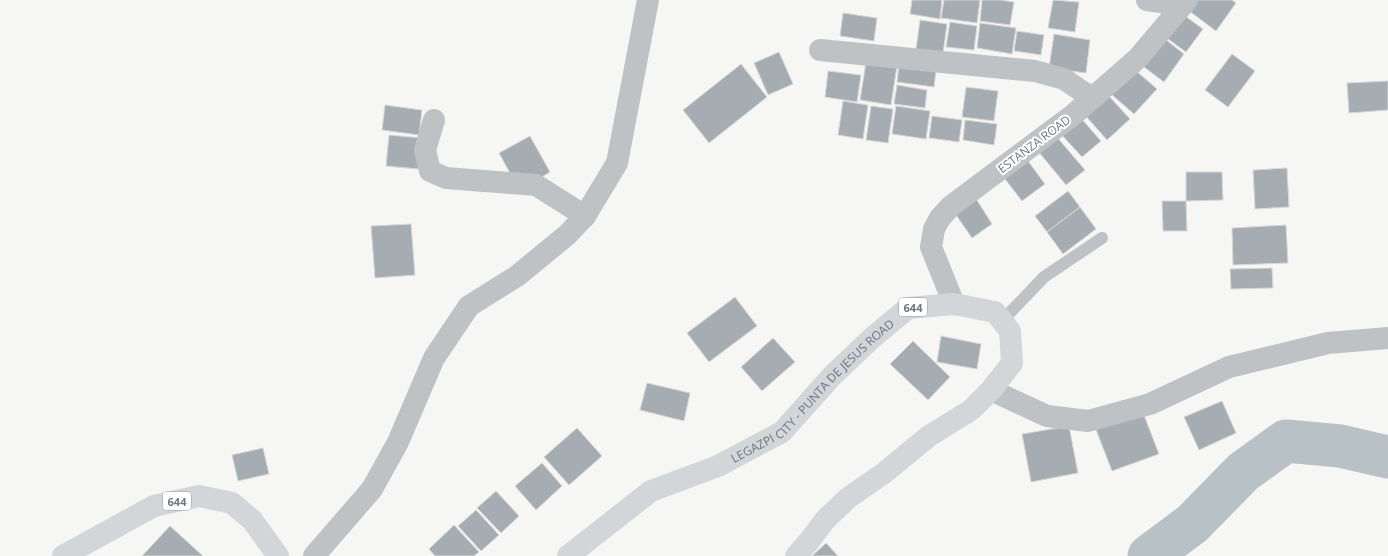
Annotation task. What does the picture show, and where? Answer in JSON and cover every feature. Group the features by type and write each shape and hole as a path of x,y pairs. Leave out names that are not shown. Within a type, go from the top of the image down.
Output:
{"main road":[{"name":"LEGAZPI CITY - PUNTA DE JESUS ROAD","path":"568,556 651,491 718,466 782,432 838,371 872,338 908,308 954,304 995,312 1010,331 1012,363 991,390 972,410 928,436 884,473 848,498 825,520 796,556"},
{"name":"644","path":"63,556 75,551 154,506 199,496 232,503 252,520 278,556"}],"street":[{"path":"314,556 372,489 398,442 434,358 469,306 517,276 567,235 585,216 616,163 648,0"},
{"path":"1147,0 1185,3"},
{"name":"ESTANZA ROAD","path":"954,304 931,247 934,229 940,218 951,206 1073,115 1138,58 1185,3"},
{"path":"820,50 1035,71 1064,79 1092,98"},
{"path":"434,120 425,150 430,171 446,178 536,185 585,216"},
{"path":"991,390 1047,416 1088,421 1150,404 1229,367 1328,343 1388,338"}],"lane":[{"path":"1002,321 1044,277 1102,238"}],"building":[{"path":"912,0 942,0 940,19 910,14"},
{"path":"944,0 980,0 977,23 941,18"},
{"path":"982,0 1014,2 1010,25 980,21"},
{"path":"1053,0 1079,2 1075,32 1048,28"},
{"path":"1195,0 1232,0 1236,3 1216,31 1188,10"},
{"path":"843,13 877,18 874,41 840,36"},
{"path":"1181,13 1203,29 1186,52 1164,36"},
{"path":"920,20 947,24 942,61 915,57"},
{"path":"950,22 977,26 974,50 946,47"},
{"path":"980,23 1016,28 1012,54 977,48"},
{"path":"1017,31 1044,35 1041,55 1014,51"},
{"path":"1054,34 1090,40 1086,73 1049,68"},
{"path":"1161,36 1184,54 1164,82 1140,64"},
{"path":"779,52 793,84 768,95 754,63"},
{"path":"1232,54 1255,71 1228,107 1205,90"},
{"path":"900,58 937,63 934,87 897,82"},
{"path":"866,62 897,66 891,105 860,100"},
{"path":"741,64 767,97 709,143 683,110"},
{"path":"1133,68 1157,89 1134,114 1111,94"},
{"path":"828,71 861,75 857,102 825,97"},
{"path":"1388,81 1388,110 1349,113 1347,83"},
{"path":"897,85 927,90 925,108 894,104"},
{"path":"966,87 998,91 994,121 962,117"},
{"path":"1107,94 1130,119 1107,140 1084,114"},
{"path":"843,101 868,105 863,139 838,135"},
{"path":"385,105 422,110 419,135 382,130"},
{"path":"871,106 893,109 888,143 866,140"},
{"path":"896,106 930,111 926,139 892,134"},
{"path":"932,116 962,120 959,142 929,138"},
{"path":"1079,116 1101,141 1082,157 1060,133"},
{"path":"965,120 997,124 994,145 963,140"},
{"path":"389,135 422,138 418,169 386,166"},
{"path":"530,136 550,172 535,181 511,175 499,153"},
{"path":"1056,136 1085,170 1066,185 1038,151"},
{"path":"1028,161 1045,184 1022,201 1005,179"},
{"path":"1287,168 1289,207 1255,209 1253,170"},
{"path":"1186,172 1222,172 1223,200 1186,201"},
{"path":"1068,191 1080,207 1047,232 1035,216"},
{"path":"975,197 992,224 972,238 954,212"},
{"path":"1162,201 1186,201 1187,231 1163,231"},
{"path":"1080,207 1096,229 1063,254 1047,232"},
{"path":"411,224 415,275 375,278 371,226"},
{"path":"1286,225 1288,263 1233,265 1232,228"},
{"path":"1272,268 1273,288 1231,289 1230,269"},
{"path":"735,297 757,326 709,362 687,333"},
{"path":"941,336 981,344 977,369 937,362"},
{"path":"773,338 795,362 762,391 741,367"},
{"path":"913,341 950,377 928,400 890,364"},
{"path":"647,383 690,393 684,421 640,410"},
{"path":"1222,401 1236,433 1199,450 1184,417"},
{"path":"1142,410 1159,454 1112,471 1095,427"},
{"path":"1069,426 1078,473 1031,482 1022,434"},
{"path":"577,428 602,456 569,485 544,457"},
{"path":"263,448 269,474 238,481 232,455"},
{"path":"542,463 562,486 536,510 515,486"},
{"path":"496,491 519,516 501,533 477,508"},
{"path":"476,510 499,535 481,551 458,526"},
{"path":"454,525 479,552 474,556 435,556 429,549"},
{"path":"170,526 203,556 142,556"},
{"path":"826,543 838,556 812,556"}],"waterway":[{"path":"1149,556 1192,524 1243,472 1286,441 1340,446 1388,457"}]}
